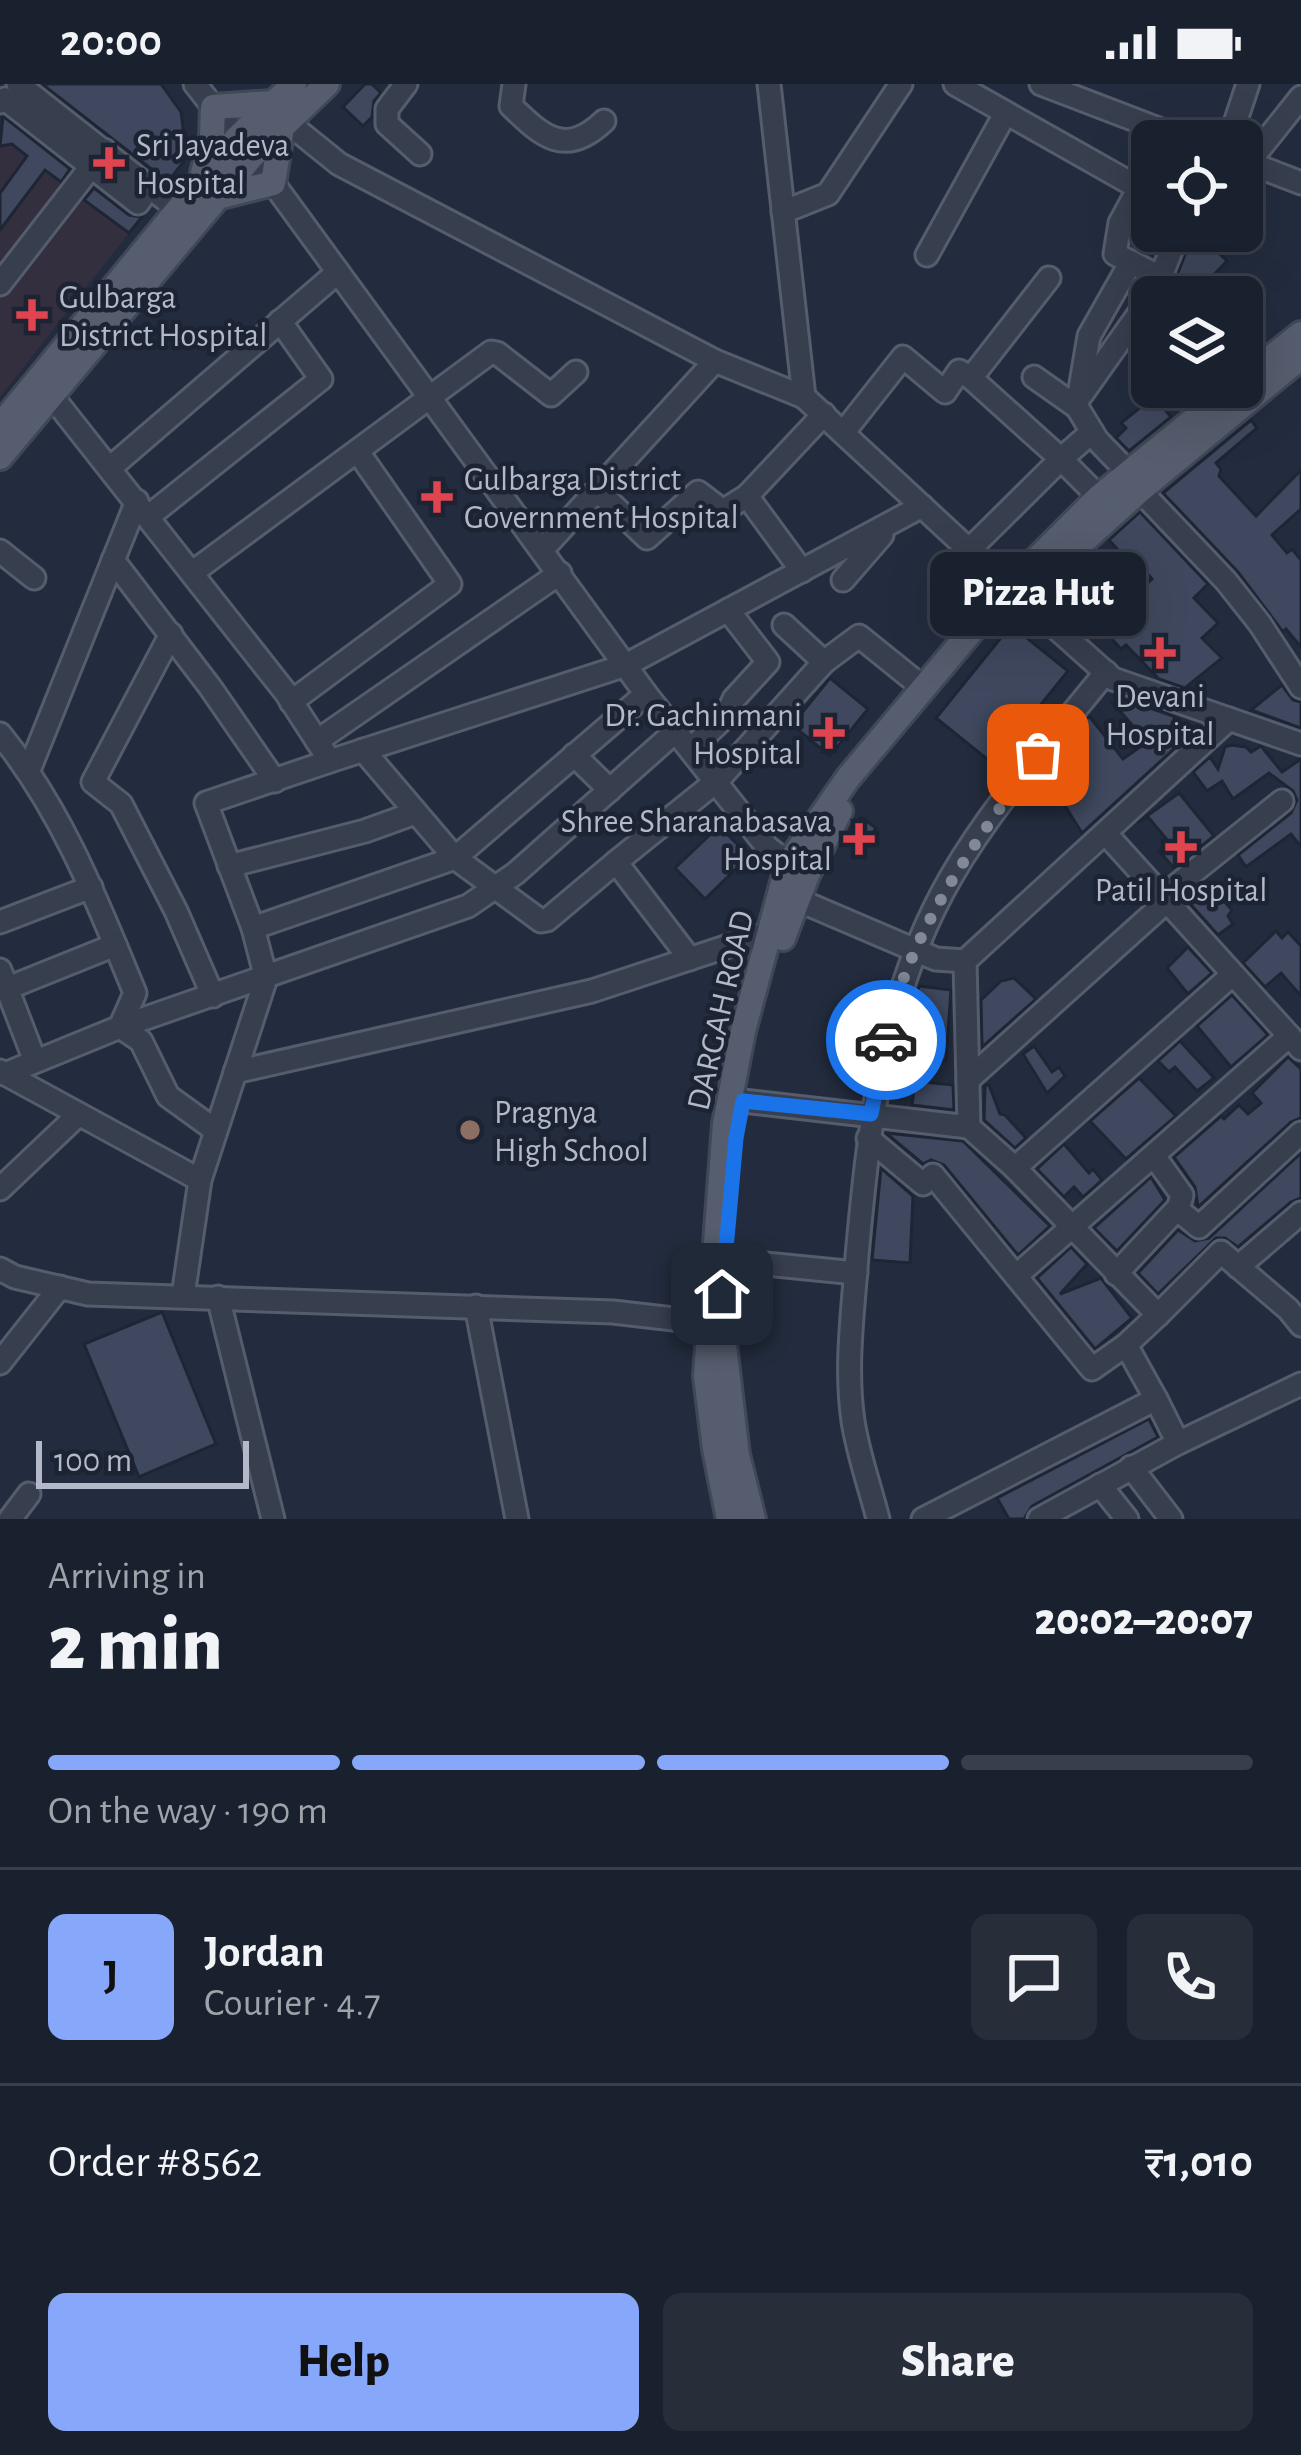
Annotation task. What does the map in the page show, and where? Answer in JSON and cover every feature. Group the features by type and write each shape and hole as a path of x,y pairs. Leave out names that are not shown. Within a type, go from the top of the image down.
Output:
{"main road":[{"path":"0,426 178,209 209,189 273,183 281,117 294,84"},
{"path":"0,457 244,147 327,84"},
{"path":"209,189 213,107 250,108 281,117"},
{"path":"1263,364 1301,334"},
{"name":"DARGAH ROAD","path":"1263,376 1301,357"},
{"name":"DARGAH ROAD","path":"729,1519 706,1394 707,1323 725,1124 743,1031 771,932 848,778 921,686 1131,479 1211,408"},
{"name":"DARGAH ROAD","path":"752,1519 737,1455 720,1328 724,1260 755,1030 797,880 843,807 1015,593 1099,497 1131,479"}],"street":[{"path":"195,84 273,183 646,694 797,880 915,949 956,963 964,961 1229,719"},
{"path":"406,84 387,110 386,124 420,154"},
{"path":"514,84 511,106 544,138 566,141 591,134 604,121"},
{"path":"769,84 804,397"},
{"path":"783,212 828,194 901,84"},
{"path":"955,84 1139,188 1120,223 1115,254 1144,276"},
{"path":"1041,84 1135,120"},
{"path":"1236,120 1248,84"},
{"path":"10,92 104,150 178,209"},
{"path":"10,92 91,169 138,202 149,187"},
{"path":"1263,141 1301,97"},
{"path":"927,255 1005,114"},
{"path":"281,117 339,164 715,361 804,397 1113,679 1301,744"},
{"path":"0,284 104,150"},
{"path":"1263,168 1301,183"},
{"path":"1078,404 1089,336 1131,262"},
{"path":"110,467 338,272"},
{"path":"971,378 1049,278"},
{"path":"29,770 113,560 143,509 321,379 280,321"},
{"path":"1078,404 1131,325"},
{"path":"193,572 494,351 551,395 576,372"},
{"path":"843,433 903,358 945,392 959,371 1099,497"},
{"path":"543,549 715,361"},
{"path":"1034,377 1078,404 1092,432 1131,479 1226,581 1301,687"},
{"path":"51,394 193,572 323,751"},
{"path":"597,490 647,538 698,492 723,512 747,496 824,414"},
{"path":"969,550 1092,432"},
{"path":"291,702 450,584 358,452"},
{"path":"747,496 802,571"},
{"path":"323,751 362,750 626,665 922,506"},
{"path":"843,580 895,521"},
{"path":"0,551 34,578"},
{"path":"113,560 274,781"},
{"path":"183,1297 200,1180 266,978 207,801 274,781 323,751 560,573"},
{"path":"691,749 728,715 734,699 768,662 728,610"},
{"path":"784,625 824,662"},
{"path":"170,634 93,782 121,804 213,996"},
{"path":"362,750 454,858 545,922 718,780 824,662 859,636 921,686"},
{"path":"878,1519 853,1417 850,1350 869,1126 888,1028 915,949 952,875 1038,755 1106,672"},
{"path":"253,928 454,858 646,694"},
{"path":"3,1072 468,906 676,731"},
{"path":"0,734 29,770 91,887 135,993 120,1027"},
{"path":"574,755 610,790"},
{"path":"968,1080 1164,899 1282,801"},
{"path":"229,866 416,813"},
{"path":"1016,1276 1154,1156 1295,1043 1107,835"},
{"path":"616,862 690,958"},
{"path":"0,922 91,887"},
{"path":"235,1072 592,991 771,932"},
{"path":"35,1061 4,979 115,945"},
{"path":"964,961 969,1127"},
{"path":"1015,1168 1232,975"},
{"path":"120,1027 141,1041 168,1096 215,1130"},
{"path":"3,1072 200,1180"},
{"path":"743,1101 869,1126 969,1127 1157,1315"},
{"path":"0,1189 78,1115"},
{"path":"869,1126 923,1184 933,1175 1092,1370 1126,1345 1221,1252 1297,1311"},
{"path":"1177,1209 1196,1227 1201,1226 1301,1133"},
{"path":"1116,1274 1177,1209 1182,1196 1154,1156"},
{"path":"1238,1267 1301,1213"},
{"path":"724,1260 856,1273"},
{"path":"0,1269 88,1294 614,1312 707,1323"},
{"path":"1,1360 60,1287"},
{"path":"218,1298 272,1519"},
{"path":"476,1306 517,1519"},
{"path":"1126,1345 1178,1443"},
{"path":"1039,1519 1131,1467 1294,1388 1301,1411"},
{"path":"923,1519 1156,1400"},
{"path":"1131,1467 1172,1519"},
{"path":"1100,1485 1127,1519"},
{"path":"10,1519 29,1494"},
{"path":"752,1519 773,1519"}],"shaded area":[{"name":"Gulbarga District Hospital","path":"12,144 129,233 0,397 0,146"}],"building":[{"path":"42,84 161,84 181,112 187,157 168,182"},
{"path":"365,84 381,93 363,126 343,107"},
{"path":"3,116 70,169 61,182 45,170 0,230 0,193 27,156 12,144 0,146"},
{"path":"94,188 129,215 142,217 129,233 84,200"},
{"path":"1186,252 1224,252 1221,255 1227,261 1212,276 1177,276"},
{"path":"1140,408 1164,408 1171,417 1129,451 1116,438 1126,428 1121,423"},
{"path":"1251,420 1257,428 1216,463 1219,476 1256,516 1301,470 1301,509 1272,535 1287,553 1292,549 1301,560 1301,647 1163,493"},
{"path":"444,483 452,495 432,509 424,497"},
{"path":"1140,512 1208,584 1194,598 1218,623 1202,638 1222,658 1185,688 1159,679 1100,626 1152,579 1133,556 1126,559 1109,540"},
{"path":"1066,579 1097,618 1086,629 1051,592"},
{"path":"1007,617 1020,622 1023,635 1068,671 1022,728 1016,723 987,759 936,718 1000,639 997,628"},
{"path":"830,678 868,709 830,756 792,725"},
{"path":"1282,685 1293,700 1301,702 1301,728 1251,710"},
{"path":"1113,695 1177,720 1156,739 1199,726 1082,833 1065,806 1038,779 1089,716 1123,759 1147,742 1112,702 1120,700"},
{"path":"1261,746 1282,772 1301,759 1301,847 1291,834 1246,867 1238,855 1291,813 1297,800 1293,791 1269,773 1233,799 1222,781 1207,791 1193,772 1210,757 1218,769 1225,747 1251,752"},
{"path":"1179,793 1214,836 1174,868 1159,851 1169,842 1148,817 1137,823"},
{"path":"861,817 876,828 860,851 845,840"},
{"path":"719,826 749,856 705,899 675,868"},
{"path":"1206,881 1232,910 1228,916 1233,924 1218,935 1185,898"},
{"path":"1276,931 1282,938 1288,932 1301,946 1301,996 1281,973 1265,987 1243,963"},
{"path":"1188,947 1212,973 1188,994 1167,968"},
{"path":"1014,978 1036,999 982,1047 981,1000 1001,981"},
{"path":"919,986 951,990 946,1060 900,1054"},
{"path":"1232,995 1268,1035 1231,1067 1197,1026"},
{"path":"1180,1041 1214,1078 1197,1091 1175,1067 1169,1072 1158,1061"},
{"path":"1034,1046 1052,1072 1059,1067 1065,1076 1047,1093 1023,1054"},
{"path":"1288,1057 1301,1069 1301,1118 1198,1207 1195,1187 1174,1157 1221,1116 1224,1119 1239,1105 1248,1114 1261,1103 1252,1093"},
{"path":"1139,1078 1176,1116 1126,1159 1090,1121"},
{"path":"915,1081 953,1085 954,1110 912,1105"},
{"path":"985,1085 1000,1114 1026,1138 1015,1148 984,1120"},
{"path":"886,1133 963,1141 1050,1226 1018,1255 944,1165 931,1160 923,1164"},
{"path":"1064,1144 1089,1173 1093,1169 1102,1180 1083,1197 1074,1187 1064,1197 1037,1169"},
{"path":"1301,1153 1301,1198 1238,1247 1216,1238 1158,1294 1138,1273 1178,1230 1195,1241 1209,1238"},
{"path":"881,1168 913,1196 910,1263 872,1260"},
{"path":"1151,1177 1165,1200 1117,1251 1094,1228"},
{"path":"1071,1247 1087,1264 1060,1294 1101,1278 1132,1318 1095,1349 1037,1278"},
{"path":"162,1312 216,1444 139,1477 84,1344"},
{"path":"1149,1419 1158,1437 1032,1506 1024,1519 1009,1519 997,1498"}],"way so far":[{"path":"886,1040 915,949 952,875 1038,755"}],"place":[{"name":"Sri Jayadeva Hospital","path":"109,163"},
{"name":"Gulbarga District Hospital","path":"32,315"},
{"name":"Gulbarga District Government Hospital","path":"437,497"},
{"name":"Devani Hospital","path":"1160,653"},
{"name":"Dr. Gachinmani Hospital","path":"829,733"},
{"name":"Pizza Hut","path":"1038,755"},
{"name":"Shree Sharanabasava Hospital","path":"859,839"},
{"name":"Patil Hospital","path":"1181,847"},
{"name":"Pragnya High School","path":"470,1130"}],"route":[{"path":"722,1294 743,1101 871,1114 886,1040"}]}
